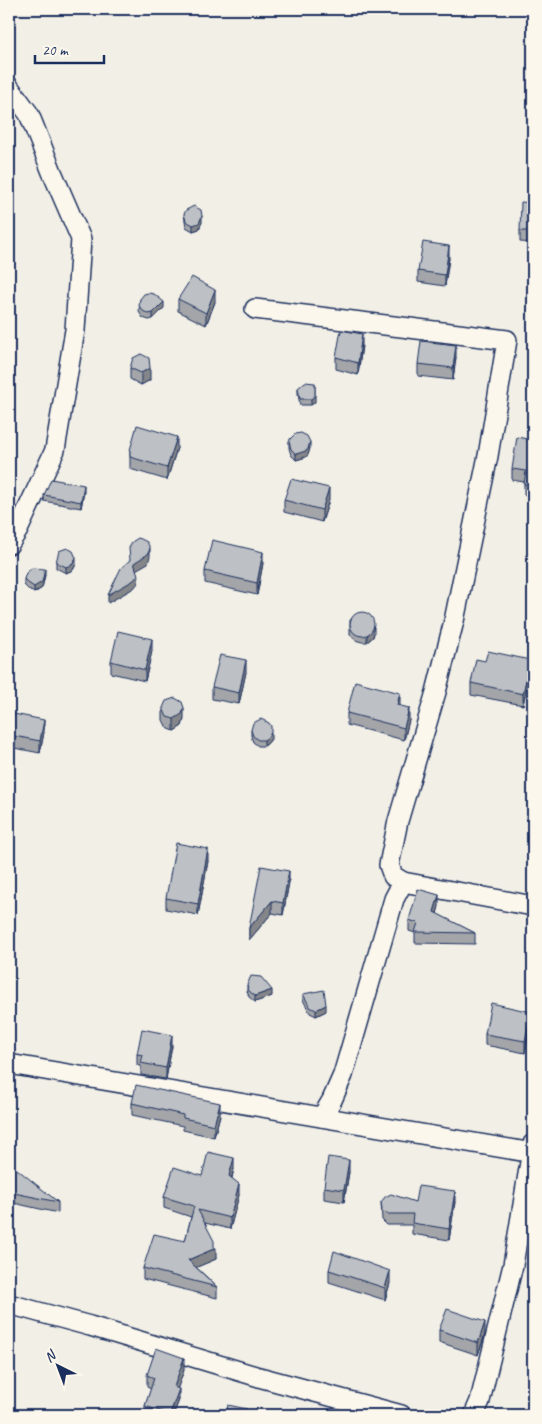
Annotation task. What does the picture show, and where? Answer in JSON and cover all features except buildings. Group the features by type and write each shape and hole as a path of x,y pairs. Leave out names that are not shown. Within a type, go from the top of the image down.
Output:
{"street":[{"path":"9,87 28,114 81,239 75,330 55,450 18,530 9,544"},
{"path":"255,309 507,340 488,456 454,620 436,692 398,821 389,865 392,876 403,882 533,906"},
{"path":"322,1117 343,1075 394,899 403,882"},
{"path":"9,1064 322,1117 533,1150 513,1265 480,1401 474,1415"},
{"path":"9,1304 90,1326 259,1377 401,1415"}]}
